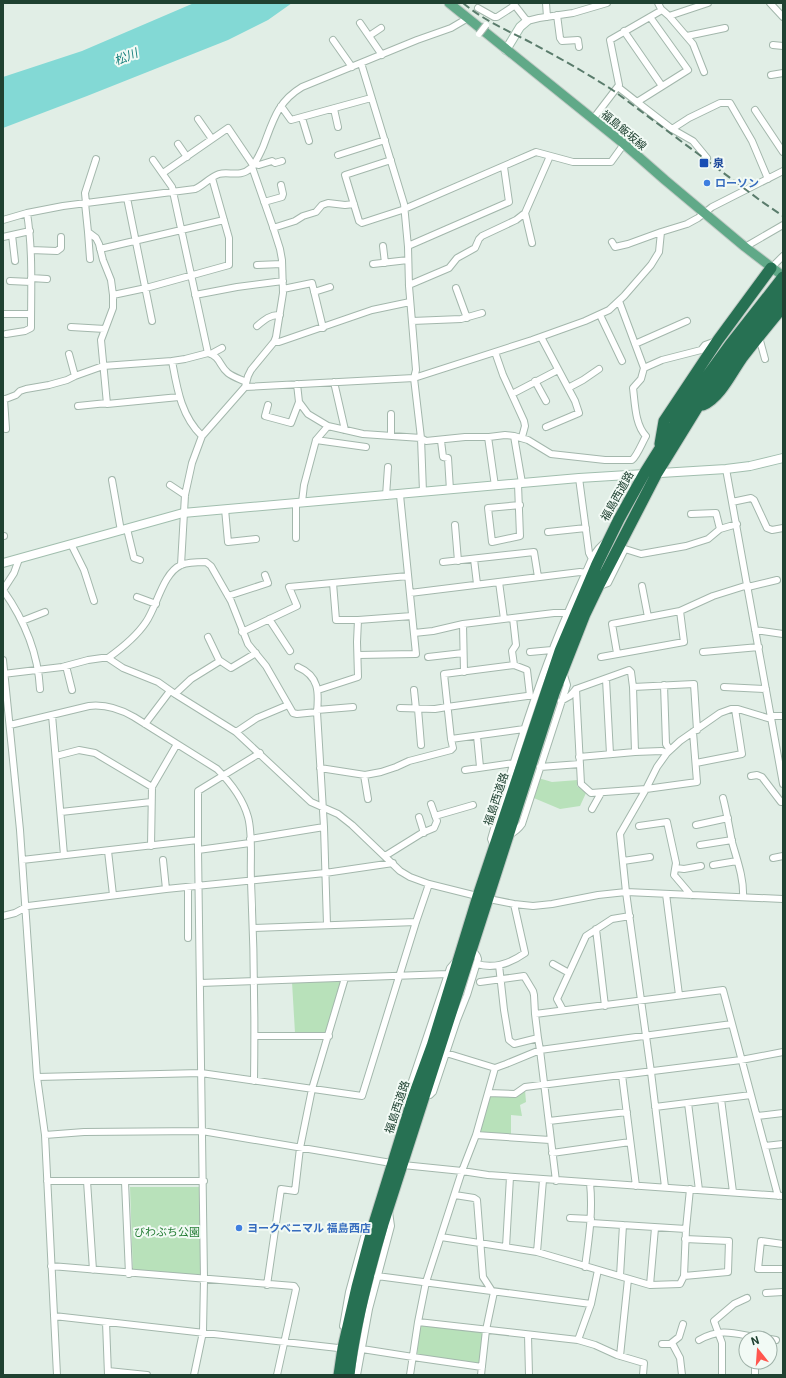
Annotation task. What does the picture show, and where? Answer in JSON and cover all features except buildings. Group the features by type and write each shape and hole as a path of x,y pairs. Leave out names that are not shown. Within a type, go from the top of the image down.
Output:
{"highway":[{"path":"659,449 664,421 718,340 772,268"},
{"name":"福島西道路","path":"349,1375 366,1283 388,1209 409,1110 432,1046 459,959 509,835 562,672 585,614 657,473 733,349 783,277"},
{"name":"福島西道路","path":"340,1375 343,1348 372,1230 424,1095 472,949 494,846 560,651 607,542 659,449 694,394 733,349 752,330 783,292"},
{"path":"697,408 709,403 716,395 783,307"}],"main road":[{"name":"福島飯坂線","path":"449,3 624,144 745,247 783,277"}],"street":[{"path":"546,3 547,17"},
{"path":"506,50 520,27 527,21 557,15 573,14 598,4 606,3"},
{"path":"658,3 662,10 694,44 704,72"},
{"path":"669,16 708,3"},
{"path":"770,3 780,11 783,17"},
{"path":"478,8 494,17 497,17 513,4 527,21"},
{"path":"593,119 618,87 610,40 662,10"},
{"path":"557,15 560,38 562,41 578,40 579,47"},
{"path":"637,102 688,70 650,17"},
{"path":"253,166 274,118 281,106 288,97 302,87 382,54 451,28 468,18"},
{"path":"360,23 382,54"},
{"path":"479,34 486,26"},
{"path":"369,36 381,28"},
{"path":"687,36 725,28"},
{"path":"624,31 662,86"},
{"path":"333,40 352,67"},
{"path":"773,45 783,46"},
{"path":"361,63 385,140 404,209 408,246 410,302 416,370 414,378 421,438 423,492"},
{"path":"770,74 783,73"},
{"path":"618,87 672,129 693,141 707,158"},
{"path":"281,106 291,120 371,98"},
{"path":"672,129 689,118 720,103 730,103 752,141 768,179"},
{"path":"334,109 338,127"},
{"path":"755,110 783,152"},
{"path":"302,118 309,141"},
{"path":"198,119 212,139"},
{"path":"163,173 228,128 253,166 280,249 283,281 280,315 274,342 251,370 246,384 202,436 192,463 185,495 183,513 181,565"},
{"path":"338,155 385,140"},
{"path":"178,144 187,156"},
{"path":"390,160 345,175 359,221 362,223 404,209 536,152 573,162 611,162 624,144"},
{"path":"409,285 449,268 457,258 475,248 482,236 516,220 525,213 550,156"},
{"path":"90,259 85,193 96,159"},
{"path":"153,160 172,187 195,295 210,353 217,357 222,367 230,375 246,384 297,384 414,378 541,337 600,315 609,310 651,265 659,252 661,232"},
{"path":"3,220 27,213 85,203 195,189 201,187 212,178 221,174 234,175 246,171 253,166 272,161 275,163 282,160"},
{"path":"408,246 509,202 504,167"},
{"path":"612,242 615,247 628,244 688,224 712,207 783,171"},
{"path":"113,295 146,288 229,265 229,238 212,178"},
{"path":"264,202 282,197 283,194 281,185"},
{"path":"127,198 152,321"},
{"path":"273,228 316,212 322,205 328,203 345,205 354,204"},
{"path":"6,334 25,331 31,328 31,250 27,213"},
{"path":"525,213 532,243"},
{"path":"100,249 224,220"},
{"path":"745,247 783,225"},
{"path":"3,237 30,231"},
{"path":"88,232 96,238 105,267 111,280 113,295 113,308 100,340 107,403"},
{"path":"12,235 15,260"},
{"path":"31,250 57,251 60,248 61,238"},
{"path":"383,246 385,263"},
{"path":"772,268 783,256"},
{"path":"373,264 408,260"},
{"path":"257,265 282,264"},
{"path":"10,281 47,278"},
{"path":"195,295 236,287 283,281"},
{"path":"283,288 312,283 323,328"},
{"path":"314,292 330,287"},
{"path":"456,288 467,318"},
{"path":"299,402 308,414 328,426 363,434 421,438 426,441 505,435 522,437 537,444 544,451 551,454 605,460 632,460 636,457 646,436 641,431 638,422 632,388 641,379 644,368 619,301"},
{"path":"274,342 279,342 323,328 372,310 410,302"},
{"path":"412,321 461,319 482,313"},
{"path":"3,314 31,314"},
{"path":"257,326 265,319 275,315 280,315"},
{"path":"600,315 622,361"},
{"path":"635,344 687,321"},
{"path":"71,327 105,329"},
{"path":"541,337 575,401 579,413 546,427"},
{"path":"759,337 765,359"},
{"path":"644,368 662,360 702,350 706,345 718,340"},
{"path":"6,429 4,400 26,389 67,380 103,366 172,361 210,353 222,348"},
{"path":"495,352 524,421 525,426 522,437"},
{"path":"69,354 75,376"},
{"path":"172,361 179,397 186,413 197,431 202,436"},
{"path":"568,388 600,369"},
{"path":"512,394 558,370"},
{"path":"535,381 546,401"},
{"path":"334,382 345,430"},
{"path":"268,405 265,416 291,423 299,402 297,384"},
{"path":"78,406 179,397"},
{"path":"391,414 391,436"},
{"path":"296,538 299,503 316,440 328,426"},
{"path":"514,436 520,484 520,505 520,536 492,542 488,508 520,505"},
{"path":"488,437 495,486"},
{"path":"316,440 366,447"},
{"path":"441,441 443,458 448,458 450,490"},
{"path":"3,563 183,513 579,478 726,469 783,458"},
{"path":"386,496 388,467"},
{"path":"726,469 783,784"},
{"path":"579,478 589,552 592,559"},
{"path":"112,480 124,530 134,558 140,560"},
{"path":"170,485 185,495"},
{"path":"358,655 416,654 400,495"},
{"path":"732,502 751,498 754,500 767,528 772,530 783,528"},
{"path":"225,509 228,542 256,539"},
{"path":"691,514 716,513 720,529"},
{"path":"598,587 608,583 625,549 641,554 686,546 708,539 720,529 737,524"},
{"path":"455,525 458,561"},
{"path":"548,532 586,528"},
{"path":"494,846 491,839 532,697 592,559 603,543 607,542"},
{"path":"71,544 84,570 94,601"},
{"path":"443,562 534,552 538,577"},
{"path":"19,558 14,573 4,590 14,605 33,648 39,670 40,689"},
{"path":"474,559 477,584"},
{"path":"108,658 143,627 156,604 166,581 173,572 181,565 206,562 211,566 228,596 248,644 266,666 293,713 297,714 353,707"},
{"path":"410,592 586,573"},
{"path":"228,596 268,583 265,575"},
{"path":"242,632 297,606 289,587 408,576"},
{"path":"617,653 612,624 680,611 713,596 748,586 777,580"},
{"path":"499,582 504,619"},
{"path":"333,583 336,620 412,616"},
{"path":"642,586 648,617"},
{"path":"136,597 156,604"},
{"path":"601,657 684,642 680,611"},
{"path":"22,621 45,612"},
{"path":"414,633 433,631 463,624 554,613 568,613"},
{"path":"513,618 516,645 512,651 514,665"},
{"path":"269,619 290,651"},
{"path":"318,690 358,677 358,620"},
{"path":"463,624 464,672"},
{"path":"755,630 783,634"},
{"path":"208,637 220,661 231,668 256,653"},
{"path":"703,652 759,647"},
{"path":"530,652 552,650"},
{"path":"428,657 463,653"},
{"path":"4,674 66,666 88,660 108,658 123,668 158,682 172,693 236,732 311,802 323,806 338,814 352,825 400,871 410,877 429,884 483,898 533,906 547,905 586,896 626,892 783,899"},
{"path":"3,660 22,860 37,1077 45,1135 57,1375"},
{"path":"145,724 172,693 220,661"},
{"path":"320,768 364,775 396,768 409,761 451,750 453,748 444,674 514,665 527,670 532,697"},
{"path":"66,666 72,690"},
{"path":"298,667 306,670 312,677 318,690 317,711 324,827 327,925"},
{"path":"561,701 570,696 576,689 629,670 631,672 633,687 635,752"},
{"path":"509,835 515,833 522,824 567,685 562,672"},
{"path":"606,679 610,754"},
{"path":"576,689 581,784 591,794 646,789 697,782 694,684 633,687"},
{"path":"664,685 666,744 668,751"},
{"path":"724,687 766,689"},
{"path":"414,690 421,745"},
{"path":"400,708 417,709 447,707 532,697"},
{"path":"236,732 257,718 288,704"},
{"path":"10,725 89,706 102,706 124,711 217,769 224,775 245,808 250,826 254,928 254,1081"},
{"path":"664,1188 651,1072 626,892 620,834 657,767 668,751 680,741 720,713 731,709 771,718 783,716"},
{"path":"696,763 742,754 735,709"},
{"path":"52,715 64,855"},
{"path":"451,739 524,729"},
{"path":"477,736 480,767"},
{"path":"151,846 152,787 177,744"},
{"path":"56,756 79,750 95,752 152,787"},
{"path":"579,757 635,752 668,751"},
{"path":"194,1375 203,1332 204,1280 204,1181 198,886 198,792 260,753"},
{"path":"465,770 514,763"},
{"path":"540,767 580,764"},
{"path":"364,775 368,799"},
{"path":"752,776 757,775 762,777 781,802 783,802"},
{"path":"592,810 601,793"},
{"path":"723,798 737,862 744,886 743,897"},
{"path":"61,812 151,802"},
{"path":"385,856 434,828 437,821 431,804"},
{"path":"435,816 473,805"},
{"path":"419,817 424,833"},
{"path":"696,825 728,818"},
{"path":"639,826 667,822 676,863 674,875 691,895"},
{"path":"198,850 324,827"},
{"path":"22,860 198,840"},
{"path":"700,845 732,840"},
{"path":"108,851 113,896"},
{"path":"774,858 783,856"},
{"path":"623,861 650,857"},
{"path":"163,860 166,889"},
{"path":"713,865 737,862"},
{"path":"3,916 15,913 28,906 188,886 325,873 393,863"},
{"path":"676,868 684,870 701,866"},
{"path":"37,1077 201,1074 362,1096 429,884"},
{"path":"188,886 188,938"},
{"path":"666,894 679,995"},
{"path":"477,964 486,966 499,965 516,959 525,953 514,904"},
{"path":"564,1010 557,999 586,936 612,919 630,916"},
{"path":"254,928 416,922"},
{"path":"596,929 605,1006"},
{"path":"424,1095 430,1095 433,1092 477,964 477,956 472,949"},
{"path":"409,1110 406,1106 406,1100 448,974 453,963 459,959"},
{"path":"553,964 569,973"},
{"path":"499,965 509,1040 514,1044 538,1038"},
{"path":"200,983 448,974"},
{"path":"480,982 524,976 533,991 556,1181"},
{"path":"267,1285 281,1189 295,1191 300,1148 312,1089 346,978"},
{"path":"45,1135 84,1132 202,1131 398,1164 510,1177 781,1196 765,1146 722,990 535,1014"},
{"path":"446,1053 494,1068 540,1050 732,1024"},
{"path":"255,1036 329,1036"},
{"path":"488,1093 514,1094 525,1087 783,1054"},
{"path":"410,1375 426,1282 462,1171 476,1135 494,1068"},
{"path":"622,1075 636,1186"},
{"path":"655,1107 751,1095"},
{"path":"721,1099 733,1192"},
{"path":"688,1103 699,1190"},
{"path":"549,1121 627,1112"},
{"path":"757,1116 783,1113"},
{"path":"476,1135 550,1140"},
{"path":"552,1153 630,1142"},
{"path":"765,1146 783,1144"},
{"path":"506,1247 510,1177"},
{"path":"537,1252 542,1180"},
{"path":"47,1181 204,1181"},
{"path":"87,1182 93,1270"},
{"path":"125,1182 129,1274"},
{"path":"586,1267 592,1204 590,1183"},
{"path":"441,1237 537,1252 650,1285 680,1284 684,1276 685,1239 690,1189"},
{"path":"455,1195 474,1198 477,1200 483,1277 493,1292 486,1330 481,1375"},
{"path":"357,1375 369,1309 391,1226 388,1209"},
{"path":"570,1218 623,1225 686,1229"},
{"path":"620,1276 623,1225"},
{"path":"650,1285 655,1228"},
{"path":"334,1375 349,1292 364,1236 372,1230"},
{"path":"684,1276 728,1272 729,1241 685,1239"},
{"path":"783,1244 761,1241 758,1269 783,1269"},
{"path":"51,1266 129,1274 294,1286 296,1289 277,1375"},
{"path":"578,1340 591,1304 598,1270"},
{"path":"377,1276 591,1304"},
{"path":"620,1356 628,1279"},
{"path":"766,1293 783,1292"},
{"path":"722,1375 722,1343 714,1320 734,1304 747,1298"},
{"path":"54,1316 338,1348"},
{"path":"106,1322 108,1373 147,1375"},
{"path":"418,1322 578,1340 595,1345 620,1356 644,1363 643,1375"},
{"path":"662,1344 672,1344 679,1338 683,1324"},
{"path":"699,1340 709,1334 719,1332 738,1335"},
{"path":"528,1335 529,1375"},
{"path":"672,1344 680,1358 682,1375"},
{"path":"362,1348 413,1358 482,1367"}],"green space":[{"path":"535,777 552,782 578,780 577,786 586,793 580,806 560,809 529,796"},
{"path":"343,981 327,1033 295,1033 292,982"},
{"path":"525,1090 526,1102 520,1105 522,1116 511,1115 511,1135 479,1133 489,1096"},
{"name":"びわぶち公園","path":"130,1187 202,1187 203,1279 133,1273"},
{"path":"420,1325 484,1332 479,1364 417,1355"}],"water":[{"name":"松川","path":"194,3 292,3 268,20 228,40 3,128 3,77 82,51"}],"railway":[{"path":"463,3 485,19 559,58 614,91 783,216"}],"place":[{"name":"泉","path":"704,163"},
{"name":"ローソン","path":"707,183"},
{"name":"ヨークベニマル 福島西店","path":"239,1228"}]}
